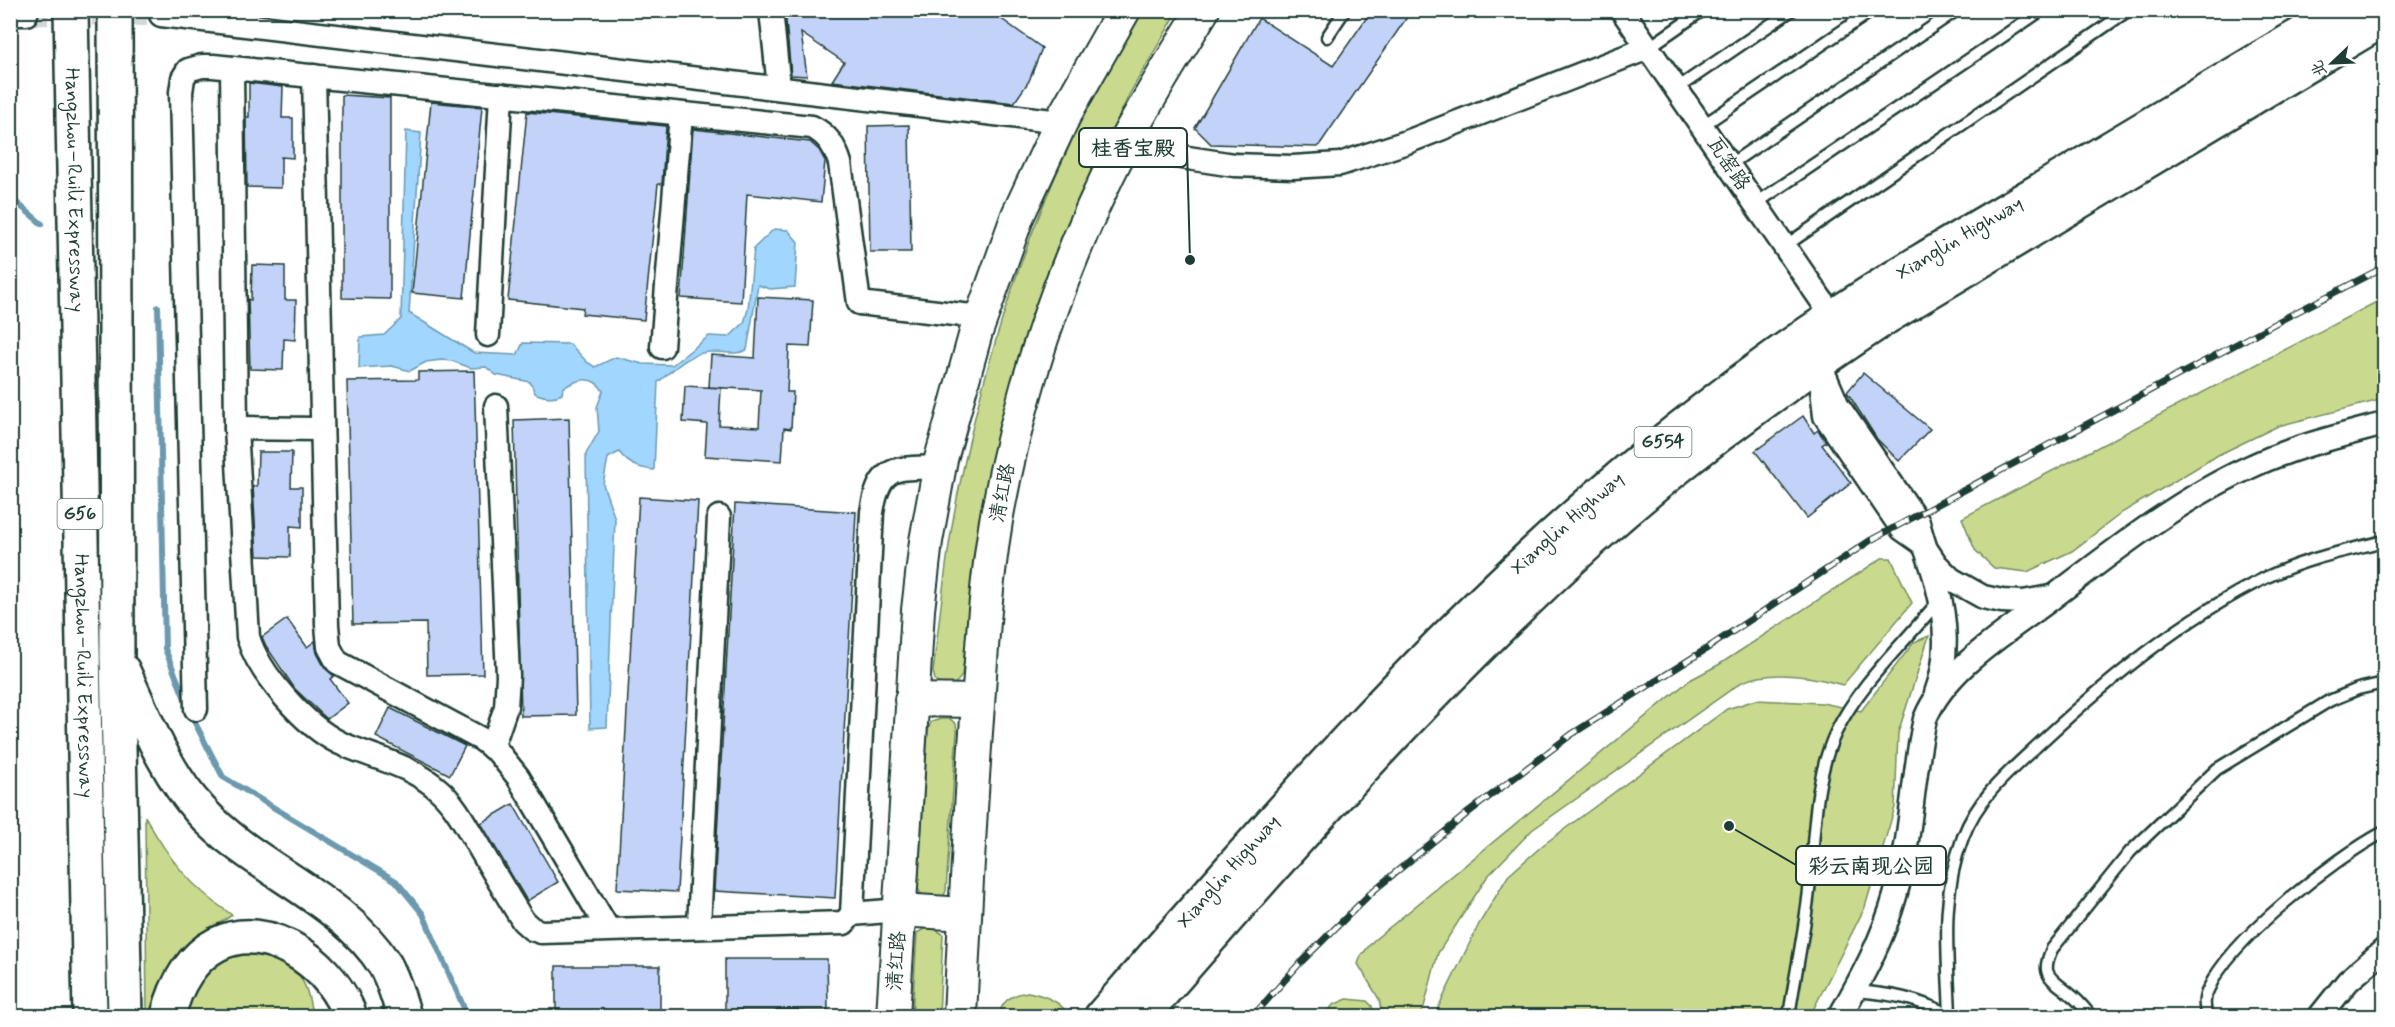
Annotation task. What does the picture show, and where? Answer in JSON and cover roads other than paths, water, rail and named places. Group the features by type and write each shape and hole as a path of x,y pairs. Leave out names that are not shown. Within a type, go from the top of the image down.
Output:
{"highway":[{"name":"Hangzhou–Ruili Expressway","path":"71,10 90,1017"},
{"name":"Hangzhou–Ruili Expressway","path":"116,10 117,657 125,1017"},
{"name":"Xianglin Highway","path":"1102,1017 1214,887 1365,721 1535,553 1609,486 1659,445 1758,369 1833,317 1976,228 2342,10"},
{"name":"Xianglin Highway","path":"1142,1017 1236,907 1443,683 1593,539 1678,468 1819,362 1916,299 2385,18"},
{"path":"1819,362 1833,317"},
{"path":"117,657 160,751 180,785 200,810 246,849 328,908 362,936 386,967 404,1017"},
{"path":"168,1017 179,983 197,959 219,943 249,937 282,944 307,958 328,978 350,1017"}],"main road":[{"name":"清红路","path":"893,1017 911,700 926,541 939,467 962,375 980,317 1018,215 1060,122 1124,10"},
{"name":"清红路","path":"960,1017 978,701 990,560 1004,484 1023,403 1064,281 1096,201 1148,100 1203,10"},
{"path":"911,700 978,701"},
{"path":"900,910 965,914"}],"street":[{"path":"771,10 779,88"},
{"name":"瓦窑路","path":"1622,10 1833,317"},
{"path":"161,15 1060,122"},
{"path":"1122,148 1234,165 1293,167 1340,164 1407,142 1648,48"},
{"path":"196,709 181,92 183,78 188,70 202,66 232,68 812,128 820,131 832,144 840,163 859,303 980,317"},
{"path":"232,68 236,428 248,638 252,651 273,682 306,720 324,734 341,743 401,765 438,789 454,806 523,921 532,929 541,932 608,928 844,923 852,915 900,910"},
{"path":"314,76 329,647 338,662 492,748 518,777 608,928"},
{"path":"488,335 501,95"},
{"path":"662,347 681,114"},
{"path":"1819,362 1838,406 1918,522 1922,543 1940,598 1944,629 1942,670 1920,741 1909,831 1896,894 1878,945 1840,1017"},
{"path":"492,748 506,707 508,676 496,406"},
{"path":"1931,705 1964,666 2149,526 2229,478 2280,454 2385,424"},
{"path":"236,428 322,429"},
{"path":"852,915 872,512 875,491 882,477 898,470 939,467"},
{"path":"699,926 719,517"},
{"path":"1922,543 1936,564 1951,579 1983,597 2023,602 2055,596"},
{"path":"2320,1017 2348,981 2385,950"}],"lane":[{"path":"1327,37 1345,10"},
{"path":"1648,48 1703,10"},
{"path":"1676,89 1792,10"},
{"path":"1702,126 1873,10"},
{"path":"1729,165 1957,10"},
{"path":"1755,204 2042,10"},
{"path":"1785,246 2129,10"},
{"path":"1950,1016 1946,917 1952,869 1964,834 1977,807 1997,784 2092,695 2158,645 2222,602 2268,577 2321,556 2385,541"},
{"path":"1789,1017 1808,900 1819,795 1828,749 1837,730 1866,687 1940,598"},
{"path":"2091,1017 2073,996 2048,976 2046,960 2052,949 2130,852 2217,769 2329,701 2358,689 2385,683"},
{"path":"2207,1017 2204,1007 2207,991 2222,968 2257,927 2363,843 2385,832"},
{"path":"1854,991 1893,994 1929,1004 1950,1016"}],"water":[{"path":"406,131 421,133 409,313 474,353 517,355 523,343 570,344 595,367 616,357 643,364 672,365 709,336 729,337 744,323 748,309 754,248 774,229 788,230 798,242 795,287 770,289 758,285 747,350 738,353 710,352 696,355 682,362 658,382 654,470 634,465 619,452 608,458 603,484 615,519 607,727 590,728 586,454 599,431 597,407 603,391 595,382 585,380 574,382 563,388 559,396 545,396 535,393 530,382 496,375 486,367 471,368 442,360 426,362 410,371 392,366 359,368 360,337 384,335 401,319"}],"waterway":[{"path":"10,197 42,224"},
{"path":"158,307 165,649 193,719 223,777 396,881 423,914 464,1008 471,1016"}],"tunnel":[{"path":"26,14 161,15"}],"railway":[{"path":"1253,1016 1299,964 1373,891 1469,812 1572,734 1871,540 2384,267"}],"place":[{"name":"桂香宝殿","path":"1190,260"},
{"name":"彩云南现公园","path":"1729,826"}]}
